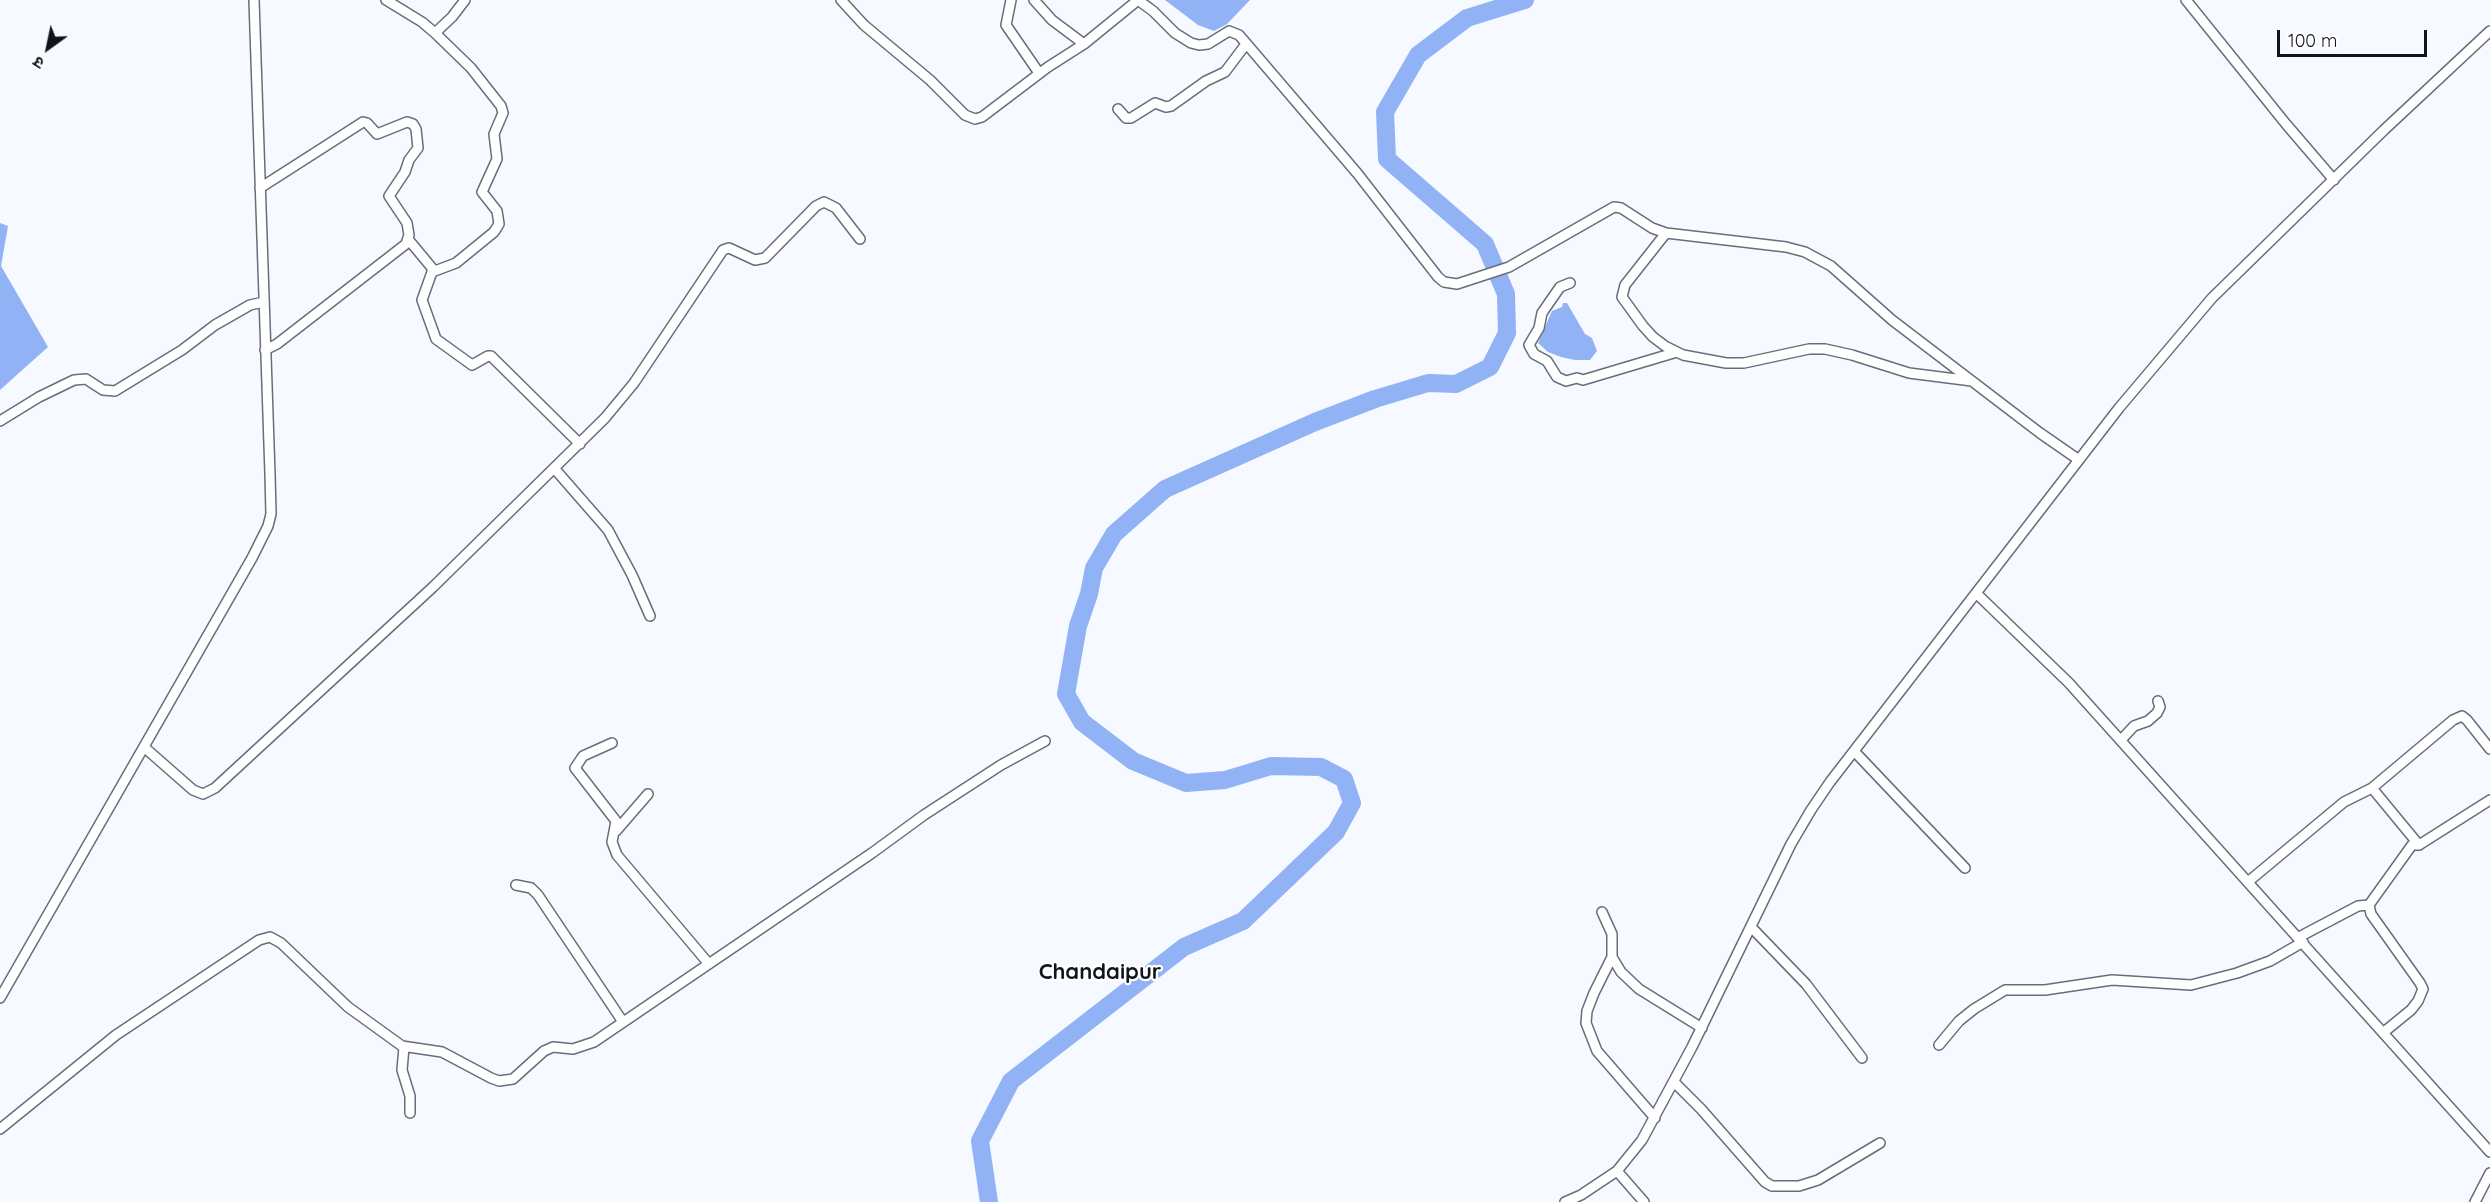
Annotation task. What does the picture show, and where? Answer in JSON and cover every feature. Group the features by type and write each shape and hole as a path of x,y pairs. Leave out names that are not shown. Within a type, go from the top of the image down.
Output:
{"street":[{"path":"0,998 261,543 268,526 271,514 265,350 258,303 260,189 254,0"},
{"path":"386,0 422,22 435,33 471,68 501,106 503,113 494,134 497,159 482,192 497,211 499,224 494,232 456,263 432,272"},
{"path":"435,33 452,18 465,0"},
{"path":"841,0 864,25 930,80 970,118 982,117 1039,73 1084,44 1138,0 1191,43 1208,44 1229,31 1235,32 1357,173 1444,282 1457,284 1509,267 1614,207 1621,208 1652,228 1666,233 1786,248 1819,258 1851,282 1892,320 2079,460"},
{"path":"1011,0 1006,24 1039,73"},
{"path":"1034,0 1052,20 1084,44"},
{"path":"2186,0 2334,180"},
{"path":"1565,1202 1581,1195 1617,1171 1642,1140 1702,1028 1791,844 1824,791 2079,460 2156,363 2212,298 2384,130 2490,31"},
{"path":"1118,109 1126,118 1131,118 1155,103 1166,107 1171,106 1206,81 1225,72 1246,44"},
{"path":"260,189 363,122 367,123 377,134 410,122 416,129 419,146 389,196 407,224 408,239 430,265 432,272 422,300 436,339 472,365 491,356 580,444"},
{"path":"144,747 193,790 203,794 215,788 433,587 580,444 634,384 723,250 729,248 755,260 765,258 816,206 824,202 836,208 860,239"},
{"path":"1666,233 1625,285 1622,297 1653,337 1677,352 1726,363 1744,363 1809,349 1825,349 1852,354 1909,373 1972,381"},
{"path":"265,350 277,344 395,253 408,239"},
{"path":"1570,283 1560,287 1542,313 1539,328 1529,345 1534,354 1547,361 1557,377 1566,381 1577,378 1583,380 1677,352"},
{"path":"0,421 39,397 78,379 90,380 108,392 115,391 182,350 215,325 258,303"},
{"path":"554,468 608,530 632,575 650,616"},
{"path":"1976,593 2034,647 2121,740 2490,1152"},
{"path":"2121,740 2134,726 2148,721 2157,713 2160,707 2158,701"},
{"path":"2249,882 2344,802 2372,788 2458,717 2466,720 2490,748"},
{"path":"0,1129 116,1035 264,938 276,939 348,1006 404,1047 442,1052 491,1078 506,1081 520,1075 544,1051 553,1047 582,1047 594,1042 872,853 924,815 1001,765 1045,741"},
{"path":"612,742 583,756 574,767 616,821 612,846 617,855 709,964"},
{"path":"1854,751 1965,868"},
{"path":"2372,788 2419,845"},
{"path":"614,833 648,794"},
{"path":"2384,1032 2411,1010 2422,989 2371,914 2370,905 2412,845 2419,845 2490,800"},
{"path":"516,885 531,888 538,895 623,1022"},
{"path":"1939,1045 1959,1021 2005,990 2045,990 2112,980 2191,985 2237,973 2270,960 2358,906 2370,905"},
{"path":"1602,912 1612,934 1612,957 1587,1011 1587,1029 1597,1051 1655,1118"},
{"path":"1750,927 1806,984 1862,1058"},
{"path":"1612,957 1621,972 1639,989 1702,1028"},
{"path":"404,1047 402,1070 410,1096 410,1113"},
{"path":"1674,1083 1701,1109 1765,1182 1772,1186 1799,1186 1818,1180 1880,1143"},
{"path":"1617,1171 1644,1202"},
{"path":"2475,1202 2490,1173"}],"water":[{"path":"1165,0 1250,0 1227,24 1214,31 1198,25"},
{"path":"0,223 8,226 1,266 48,347 0,390"},
{"path":"1563,303 1567,303 1585,334 1592,338 1597,351 1590,360 1561,357 1548,352 1538,343 1552,311 1562,307"}],"waterway":[{"path":"989,1202 980,1141 1011,1081 1184,947 1243,921 1336,832 1352,803 1344,779 1321,767 1271,766 1225,780 1186,783 1133,761 1082,722 1066,694 1078,626 1089,594 1094,568 1114,534 1165,489 1315,422 1375,399 1428,383 1456,384 1490,367 1507,333 1506,294 1485,244 1387,159 1385,112 1418,55 1467,18 1525,0"}],"district":[{"name":"Chandaipur","path":"1100,972"}]}
